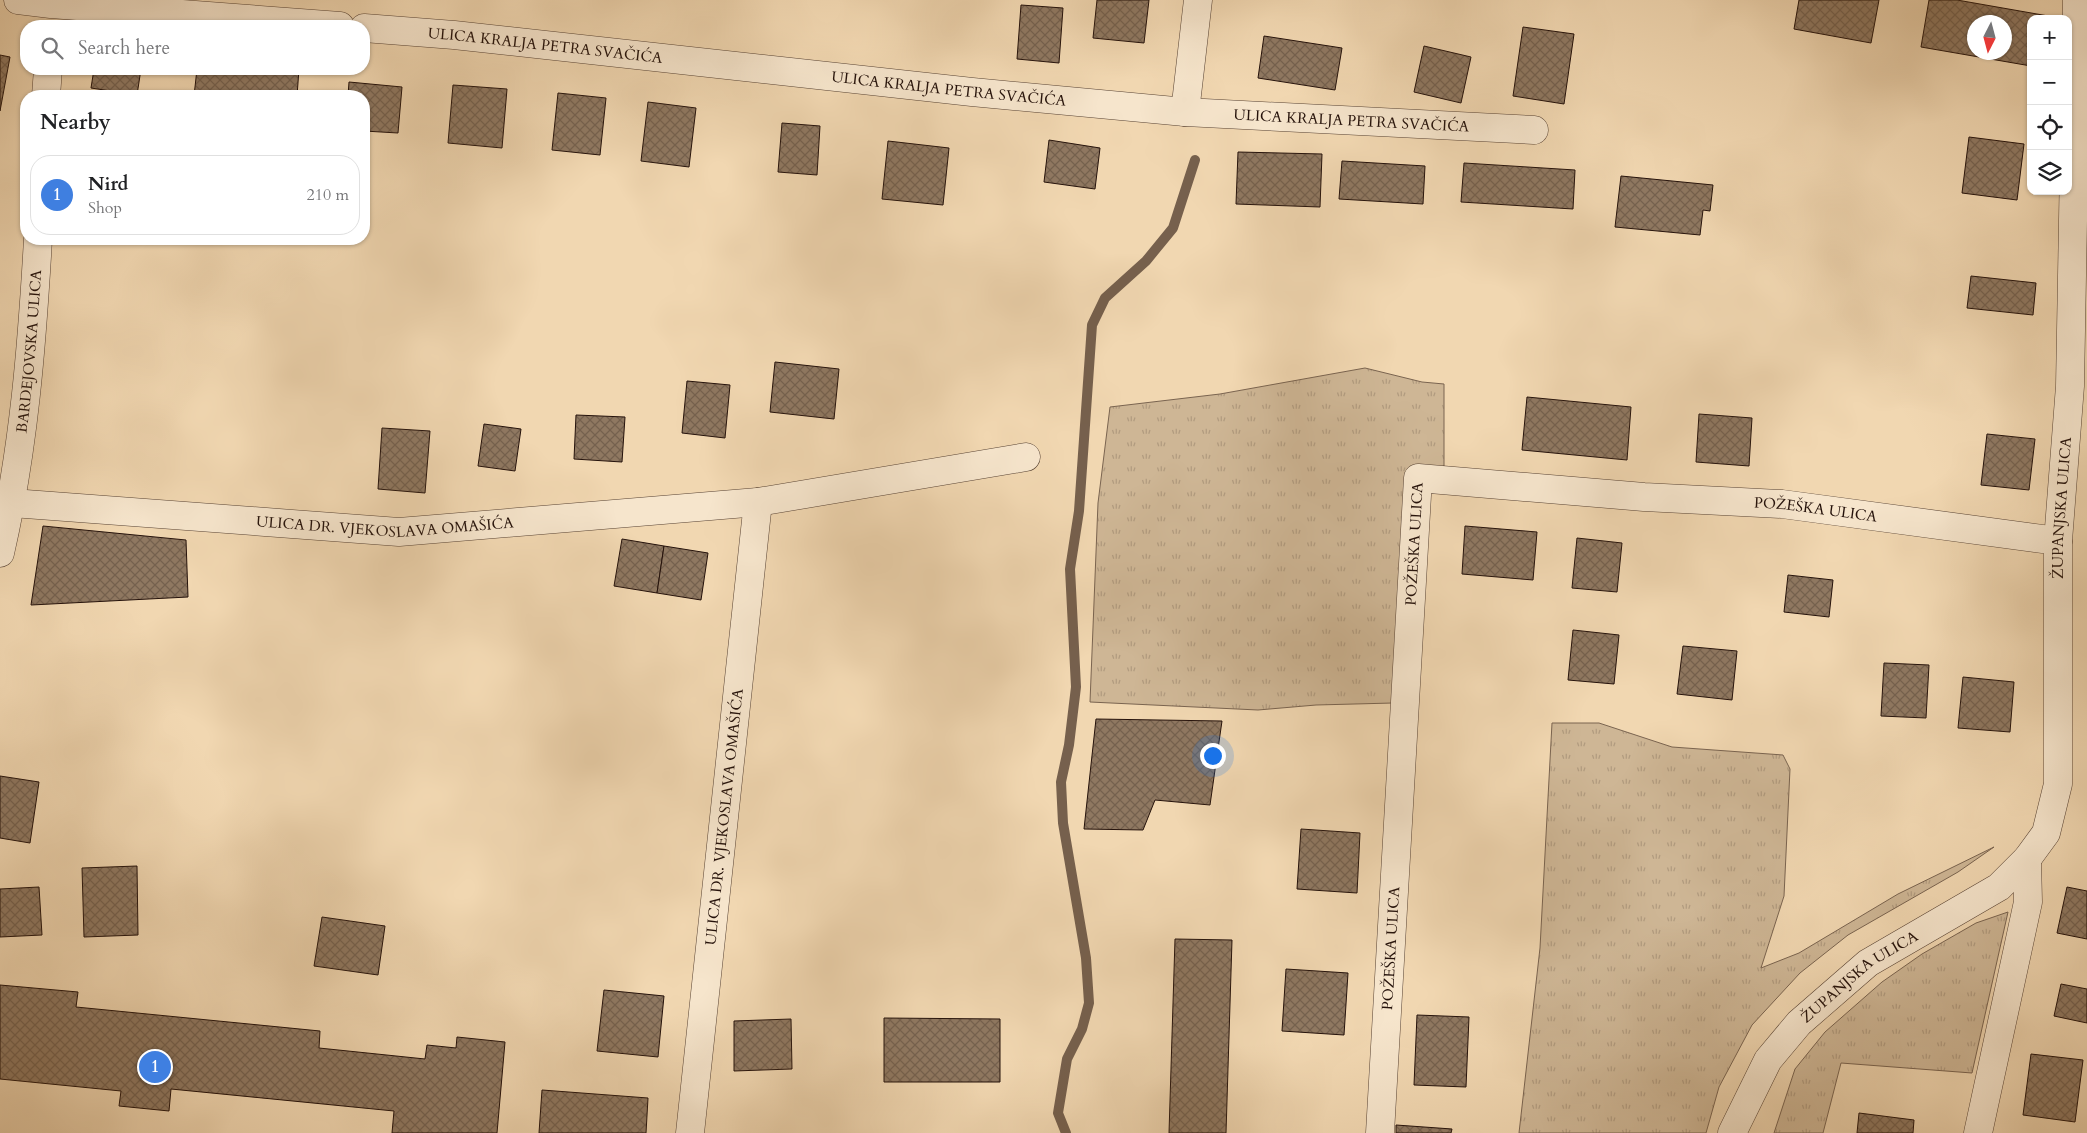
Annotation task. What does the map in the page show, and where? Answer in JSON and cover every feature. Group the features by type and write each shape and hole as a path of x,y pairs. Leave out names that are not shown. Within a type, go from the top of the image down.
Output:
{"street":[{"path":"18,0 51,15 182,20"},
{"path":"1185,112 1198,0"},
{"name":"ŽUPANJSKA ULICA","path":"1732,1133 1768,1060 1799,1022 1868,962 1999,887 2027,859 2046,833 2058,784 2058,542 2079,388 2077,0"},
{"name":"ULICA KRALJA PETRA SVAČIĆA","path":"370,28 464,36 972,92 1185,112 1534,130"},
{"path":"46,90 48,75"},
{"name":"BARDEJOVSKA ULICA","path":"0,553 12,503 31,362 38,245"},
{"name":"ULICA DR. VJEKOSLAVA OMAŠIĆA","path":"12,503 399,532 758,502 1026,457"},
{"name":"POŽEŠKA ULICA","path":"1380,1133 1418,478 1644,497 1782,504 2058,542"},
{"name":"ULICA DR. VJEKOSLAVA OMAŠIĆA","path":"690,1133 758,502"},
{"path":"1978,1133 2028,902 2027,859"}],"green space":[{"path":"1365,368 1422,382 1444,384 1444,466 1405,477 1393,703 1316,705 1258,710 1090,702 1098,503 1110,407 1220,394"},
{"path":"1552,723 1599,723 1672,747 1783,755 1790,769 1784,896 1761,968 1799,953 1898,894 1994,847 1958,872 1848,935 1800,973 1752,1025 1719,1087 1706,1133 1519,1133 1540,948"},
{"path":"2008,912 1972,1073 1841,1063 1823,1133 1774,1133 1795,1069 1825,1032 1882,982 1922,954 1976,923"}],"building":[{"path":"1097,0 1149,0 1144,43 1093,38"},
{"path":"1799,0 1879,0 1871,43 1794,29"},
{"path":"1929,0 1957,0 2043,15 2027,15 2027,65 1996,60 2012,60 2012,15 1967,15 1967,55 1921,47"},
{"path":"1021,5 1063,8 1059,63 1017,59"},
{"path":"1523,27 1574,34 1564,104 1513,96"},
{"path":"1264,36 1342,48 1335,90 1258,78"},
{"path":"1424,46 1471,57 1461,103 1414,92"},
{"path":"0,55 10,57 0,111"},
{"path":"93,75 140,75 138,90 91,88"},
{"path":"196,75 299,75 297,90 195,90"},
{"path":"349,82 402,87 398,133 370,131 370,90 348,90"},
{"path":"453,85 507,89 502,148 448,143"},
{"path":"558,93 606,98 600,155 552,150"},
{"path":"648,102 696,108 689,167 641,161"},
{"path":"782,123 820,126 817,175 778,172"},
{"path":"1969,137 2024,144 2017,200 1962,193"},
{"path":"1049,140 1100,148 1095,189 1044,182"},
{"path":"888,141 949,148 943,205 882,199"},
{"path":"1238,152 1322,154 1320,207 1236,204"},
{"path":"1342,161 1425,166 1423,204 1339,199"},
{"path":"1464,163 1575,170 1573,209 1461,202"},
{"path":"1621,176 1713,185 1710,211 1703,210 1700,235 1615,227"},
{"path":"1971,276 2036,283 2033,315 1967,308"},
{"path":"775,362 839,369 834,419 770,412"},
{"path":"687,381 730,385 725,438 682,433"},
{"path":"1527,397 1631,407 1627,460 1522,450"},
{"path":"1699,414 1752,418 1749,466 1696,462"},
{"path":"576,415 625,417 622,462 574,459"},
{"path":"484,424 521,429 515,471 478,466"},
{"path":"382,428 430,431 425,493 378,489"},
{"path":"1987,434 2035,439 2029,490 1981,485"},
{"path":"43,526 186,540 188,597 31,605"},
{"path":"1465,526 1537,532 1533,580 1462,574"},
{"path":"1577,538 1622,543 1617,592 1572,588"},
{"path":"622,539 664,546 657,593 614,586"},
{"path":"664,546 708,553 701,600 657,593"},
{"path":"1788,575 1833,580 1829,617 1784,612"},
{"path":"1573,630 1619,635 1614,684 1568,680"},
{"path":"1683,646 1737,651 1732,700 1677,694"},
{"path":"1884,663 1929,665 1926,718 1881,716"},
{"path":"1963,677 2014,682 2010,732 1958,728"},
{"path":"1096,719 1222,721 1210,805 1155,800 1143,830 1084,829"},
{"path":"0,776 39,782 30,843 0,838"},
{"path":"1301,829 1360,833 1357,893 1297,889"},
{"path":"137,866 138,935 84,937 82,868"},
{"path":"39,887 42,935 0,937 0,889"},
{"path":"2067,887 2087,891 2087,939 2057,933"},
{"path":"322,917 385,926 378,975 314,966"},
{"path":"1175,939 1232,940 1226,1133 1169,1133"},
{"path":"1286,969 1348,973 1344,1035 1282,1031"},
{"path":"2061,984 2087,989 2087,1023 2054,1016"},
{"path":"0,985 78,992 76,1007 320,1031 319,1048 425,1059 427,1045 456,1048 457,1037 505,1042 497,1133 392,1133 394,1111 171,1089 169,1111 119,1106 121,1091 0,1079"},
{"path":"604,990 664,996 658,1057 597,1051"},
{"path":"1417,1015 1469,1017 1466,1087 1414,1085"},
{"path":"884,1018 1000,1019 1000,1082 884,1082"},
{"path":"791,1019 792,1069 734,1071 734,1021"},
{"path":"2031,1054 2083,1060 2075,1122 2023,1115"},
{"path":"542,1090 648,1098 646,1133 539,1133"},
{"path":"1859,1113 1914,1120 1913,1133 1857,1133"},
{"path":"1396,1125 1452,1129 1451,1133 1396,1133"}],"waterway":[{"path":"1066,1133 1058,1113 1067,1059 1082,1029 1089,1003 1086,958 1063,823 1061,782 1069,745 1076,687 1070,569 1079,511 1092,325 1105,298 1146,261 1173,228 1195,160"}],"place":[{"name":"Nird","path":"155,1067"}]}
